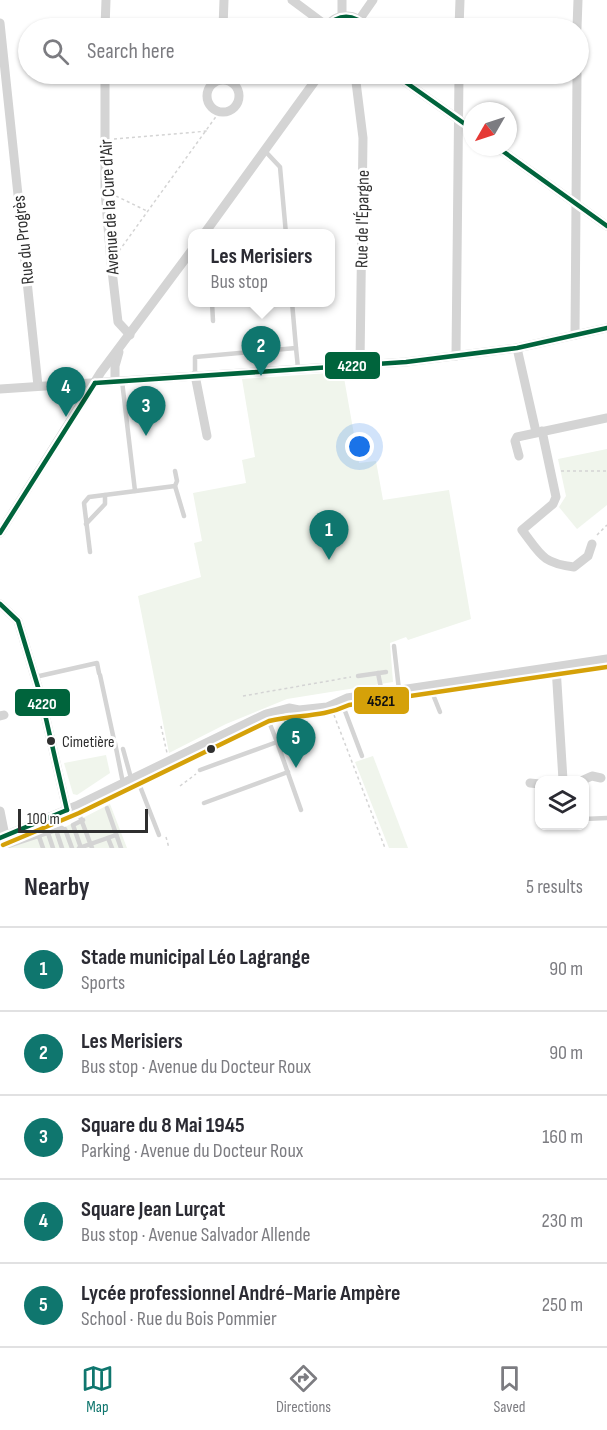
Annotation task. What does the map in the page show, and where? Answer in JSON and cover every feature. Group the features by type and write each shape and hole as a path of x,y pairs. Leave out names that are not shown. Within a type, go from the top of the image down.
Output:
{"street":[{"path":"105,18 106,0"},
{"path":"223,18 224,0"},
{"path":"292,0 315,18"},
{"path":"342,0 342,16"},
{"path":"360,18 374,0"},
{"path":"459,18 460,0"},
{"path":"578,0 578,18"},
{"path":"339,18 342,16 350,18"},
{"name":"Rue du Progrès","path":"0,22 38,386"},
{"name":"Avenue de la Cure d'Air","path":"105,84 105,191 111,262 118,322 130,335"},
{"path":"213,84 207,92 211,107 220,111 232,108 238,97 233,84"},
{"path":"208,229 313,84"},
{"name":"Rue de l'Épargne","path":"357,84 363,138 360,364"},
{"path":"408,84 463,123"},
{"path":"456,356 459,84"},
{"path":"575,335 577,84"},
{"path":"509,156 607,226"},
{"path":"0,533 94,383 188,255"},
{"path":"0,389 456,356 517,348 607,328"},
{"path":"119,381 115,366 121,347"},
{"path":"517,348 552,474 556,497 553,504 522,530 543,557 554,565 574,567 588,556 592,544"},
{"path":"195,375 207,436"},
{"path":"519,456 515,441 518,437 607,418"},
{"path":"0,604 18,621 71,808"},
{"path":"0,811 3,837 35,825 266,714 289,708 299,710 331,705 343,699 607,659"},
{"path":"556,667 563,776"},
{"path":"589,777 601,778"}],"lane":[{"path":"264,151 280,167 286,229"},
{"path":"212,307 213,321"},
{"path":"292,307 298,368"},
{"path":"195,375 195,357 296,348"},
{"path":"119,381 135,491"},
{"path":"175,471 177,481 175,486 184,516"},
{"path":"90,552 86,524 86,500 105,495 175,486"},
{"path":"86,524 105,504 105,495"},
{"path":"394,646 399,690"},
{"path":"35,676 96,663 115,742 130,779 162,834"},
{"path":"358,676 386,672"},
{"path":"378,673 381,693"},
{"path":"429,686 440,712"},
{"path":"343,699 345,711 362,756"},
{"path":"266,714 301,810"},
{"path":"200,770 277,742"},
{"path":"123,749 130,779"},
{"path":"204,803 288,772"},
{"path":"71,808 82,820 91,846"},
{"path":"106,808 121,848"},
{"path":"589,819 607,818"},
{"path":"82,820 73,825 80,848 91,846 116,835"},
{"path":"35,825 43,848"},
{"path":"8,847 22,845 29,840 61,829"},
{"path":"61,829 62,848"},
{"path":"61,829 72,848"},
{"path":"48,833 53,848"},
{"path":"108,838 112,848"},
{"path":"29,840 32,848"},
{"path":"100,841 102,848"}],"path":[{"path":"111,262 209,131 220,111"},
{"path":"104,140 209,131"},
{"path":"105,191 147,211"},
{"path":"552,474 565,470 607,471"},
{"path":"592,544 594,538 607,525"},
{"path":"243,696 358,676"},
{"path":"331,705 386,848"},
{"path":"161,726 168,760"},
{"path":"180,786 200,770"},
{"path":"162,834 169,848"}],"shaded area":[{"path":"343,372 359,463 376,461 383,500 449,490 471,619 408,640 406,637 390,643 393,682 287,699 226,724 169,753 138,596 201,577 194,543 202,541 193,493 246,483 242,460 255,457 242,379"},
{"path":"607,449 607,505 577,529 559,507 566,496 558,459"},
{"path":"106,755 110,773 77,795 73,794 64,763"},
{"path":"373,756 408,848 389,848 355,762"},
{"path":"110,804 127,848 0,848 0,844 59,824 65,827"}],"transit line":[{"name":"4220","path":"339,18 353,18"},
{"name":"4220","path":"408,84 463,123"},
{"name":"4220","path":"510,156 607,226"},
{"name":"4220","path":"95,383 406,362 517,348 607,328"},
{"name":"4220","path":"0,533 95,383"},
{"name":"4220","path":"0,604 18,621 41,697 67,810"},
{"name":"4521","path":"3,845 79,813 269,721 319,714 349,705 607,667"},
{"name":"4220","path":"0,838 67,810"}],"place":[{"name":"Les Merisiers","path":"261,376"},
{"name":"Square Jean Lurçat","path":"66,417"},
{"name":"Square du 8 Mai 1945","path":"146,436"},
{"name":"Stade municipal Léo Lagrange","path":"329,560"},
{"name":"Cimetière","path":"51,741"},
{"name":"Lycée professionnel André-Marie Ampère","path":"296,768"}]}
